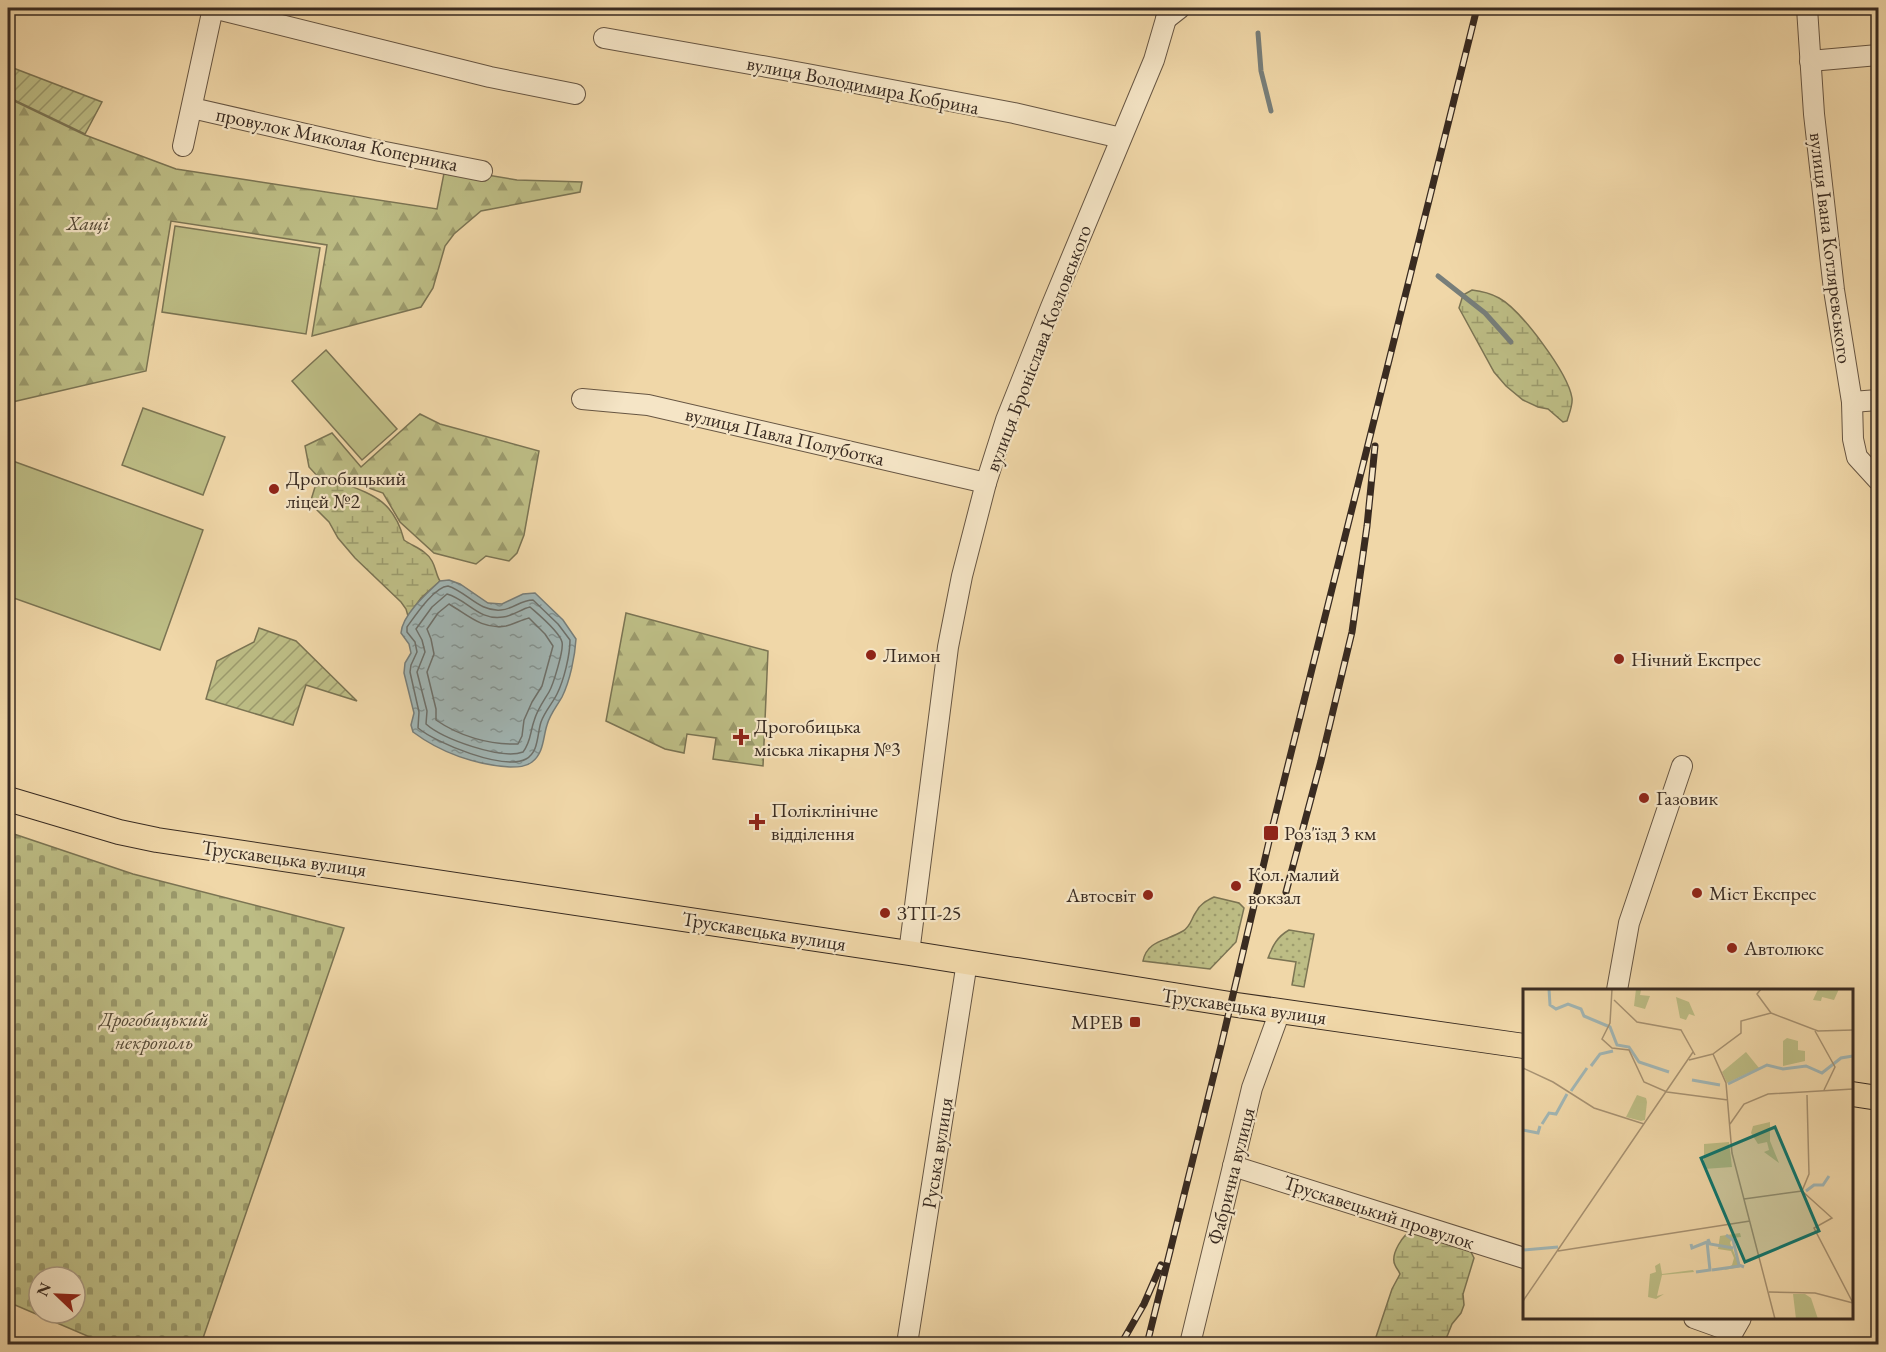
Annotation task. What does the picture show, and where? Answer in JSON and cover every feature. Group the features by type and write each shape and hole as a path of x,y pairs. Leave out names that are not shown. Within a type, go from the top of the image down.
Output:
{"main road":[{"name":"Трускавецька вулиця","path":"8,800 119,832 157,840 909,953 1087,982 1523,1046"},
{"path":"1853,1094 1878,1098"}],"street":[{"path":"183,146 213,8 490,77 575,94"},
{"name":"вулиця Івана Котляревського","path":"1807,8 1814,114 1834,290 1852,402 1852,439 1857,457 1878,480"},
{"name":"вулиця Броніслава Козловського","path":"909,953 948,647 962,576 986,483 1010,410 1154,60 1167,11"},
{"name":"вулиця Володимира Кобрина","path":"604,38 1014,113 1121,138"},
{"path":"1810,61 1878,55"},
{"name":"провулок Миколая Коперника","path":"192,108 380,151 482,171"},
{"name":"вулиця Павла Полуботка","path":"582,399 648,405 986,483"},
{"path":"1852,402 1878,400"},
{"path":"1617,989 1629,923 1682,766"},
{"name":"Руська вулиця","path":"907,1344 967,962"},
{"name":"Фабрична вулиця","path":"1190,1344 1252,1088 1280,1011"},
{"name":"Трускавецький провулок","path":"1233,1166 1523,1258"},
{"path":"1699,1319 1733,1332 1740,1319"}],"green space":[{"path":"8,66 102,102 85,134 8,97"},
{"name":"Хащі","path":"8,98 85,135 176,169 437,209 445,168 517,180 582,182 580,192 481,211 454,234 445,246 433,288 421,307 312,336 327,245 171,221 146,371 8,403"},
{"path":"175,226 320,248 306,334 162,312"},
{"path":"1472,290 1499,298 1519,315 1542,343 1569,387 1572,401 1567,421 1563,422 1548,409 1523,400 1494,372 1459,308 1463,295"},
{"path":"326,350 397,429 362,460 292,381"},
{"path":"143,408 225,437 203,495 122,465"},
{"path":"420,414 440,424 539,451 524,535 517,553 509,561 486,556 476,564 434,553 400,522 383,493 341,478 321,480 309,467 305,446 332,433 361,467"},
{"path":"10,460 203,530 160,650 8,596 8,466"},
{"path":"340,482 381,501 395,516 404,540 423,551 432,561 440,581 421,598 408,616 401,602 355,558 338,538 329,522 313,506 311,500 315,487 325,483"},
{"path":"626,613 768,651 763,766 713,759 716,738 687,734 684,753 665,749 606,721"},
{"path":"259,628 296,641 357,701 306,685 293,725 206,699 217,661 254,642"},
{"name":"Дрогобицький некрополь","path":"8,832 133,874 344,928 201,1344 106,1344 62,1325 87,1325 87,1265 27,1265 27,1310 8,1302"},
{"path":"1214,897 1239,903 1244,908 1236,942 1210,969 1143,961 1145,954 1153,945 1186,929 1199,907"},
{"path":"1289,930 1314,934 1304,987 1292,985 1296,962 1268,958 1276,942"},
{"path":"1413,1231 1470,1250 1474,1258 1463,1294 1464,1305 1452,1324 1444,1344 1377,1344 1375,1340 1392,1289 1400,1274 1395,1266 1394,1256 1398,1245 1405,1236"}],"water":[{"path":"449,580 460,584 488,603 502,604 523,594 535,593 563,620 576,639 572,668 565,691 548,721 539,754 527,765 510,767 472,761 447,752 413,732 411,725 414,713 404,673 405,663 411,653 409,644 401,633 402,626 410,612 440,581"}],"waterway":[{"path":"1258,33 1261,71 1271,111"},
{"path":"1438,276 1485,313 1511,342"}],"railway":[{"path":"1147,1344 1271,833 1477,8"},
{"path":"1286,892 1352,632 1367,526 1375,446"},
{"path":"1121,1344 1144,1304 1161,1265"}],"place":[{"name":"Дрогобицький ліцей №2","path":"274,489"},
{"name":"Лимон","path":"871,655"},
{"name":"Нічний Експрес","path":"1619,659"},
{"name":"Дрогобицька міська лікарня №3","path":"741,737"},
{"name":"Газовик","path":"1644,798"},
{"name":"Поліклінічне відділення","path":"757,822"},
{"name":"Роз'їзд 3 км","path":"1271,833"},
{"name":"Кол. малий вокзал","path":"1236,886"},
{"name":"Міст Експрес","path":"1697,893"},
{"name":"Автосвіт","path":"1148,895"},
{"name":"ЗТП-25","path":"885,913"},
{"name":"Автолюкс","path":"1732,948"},
{"name":"МРЕВ","path":"1135,1022"}]}
